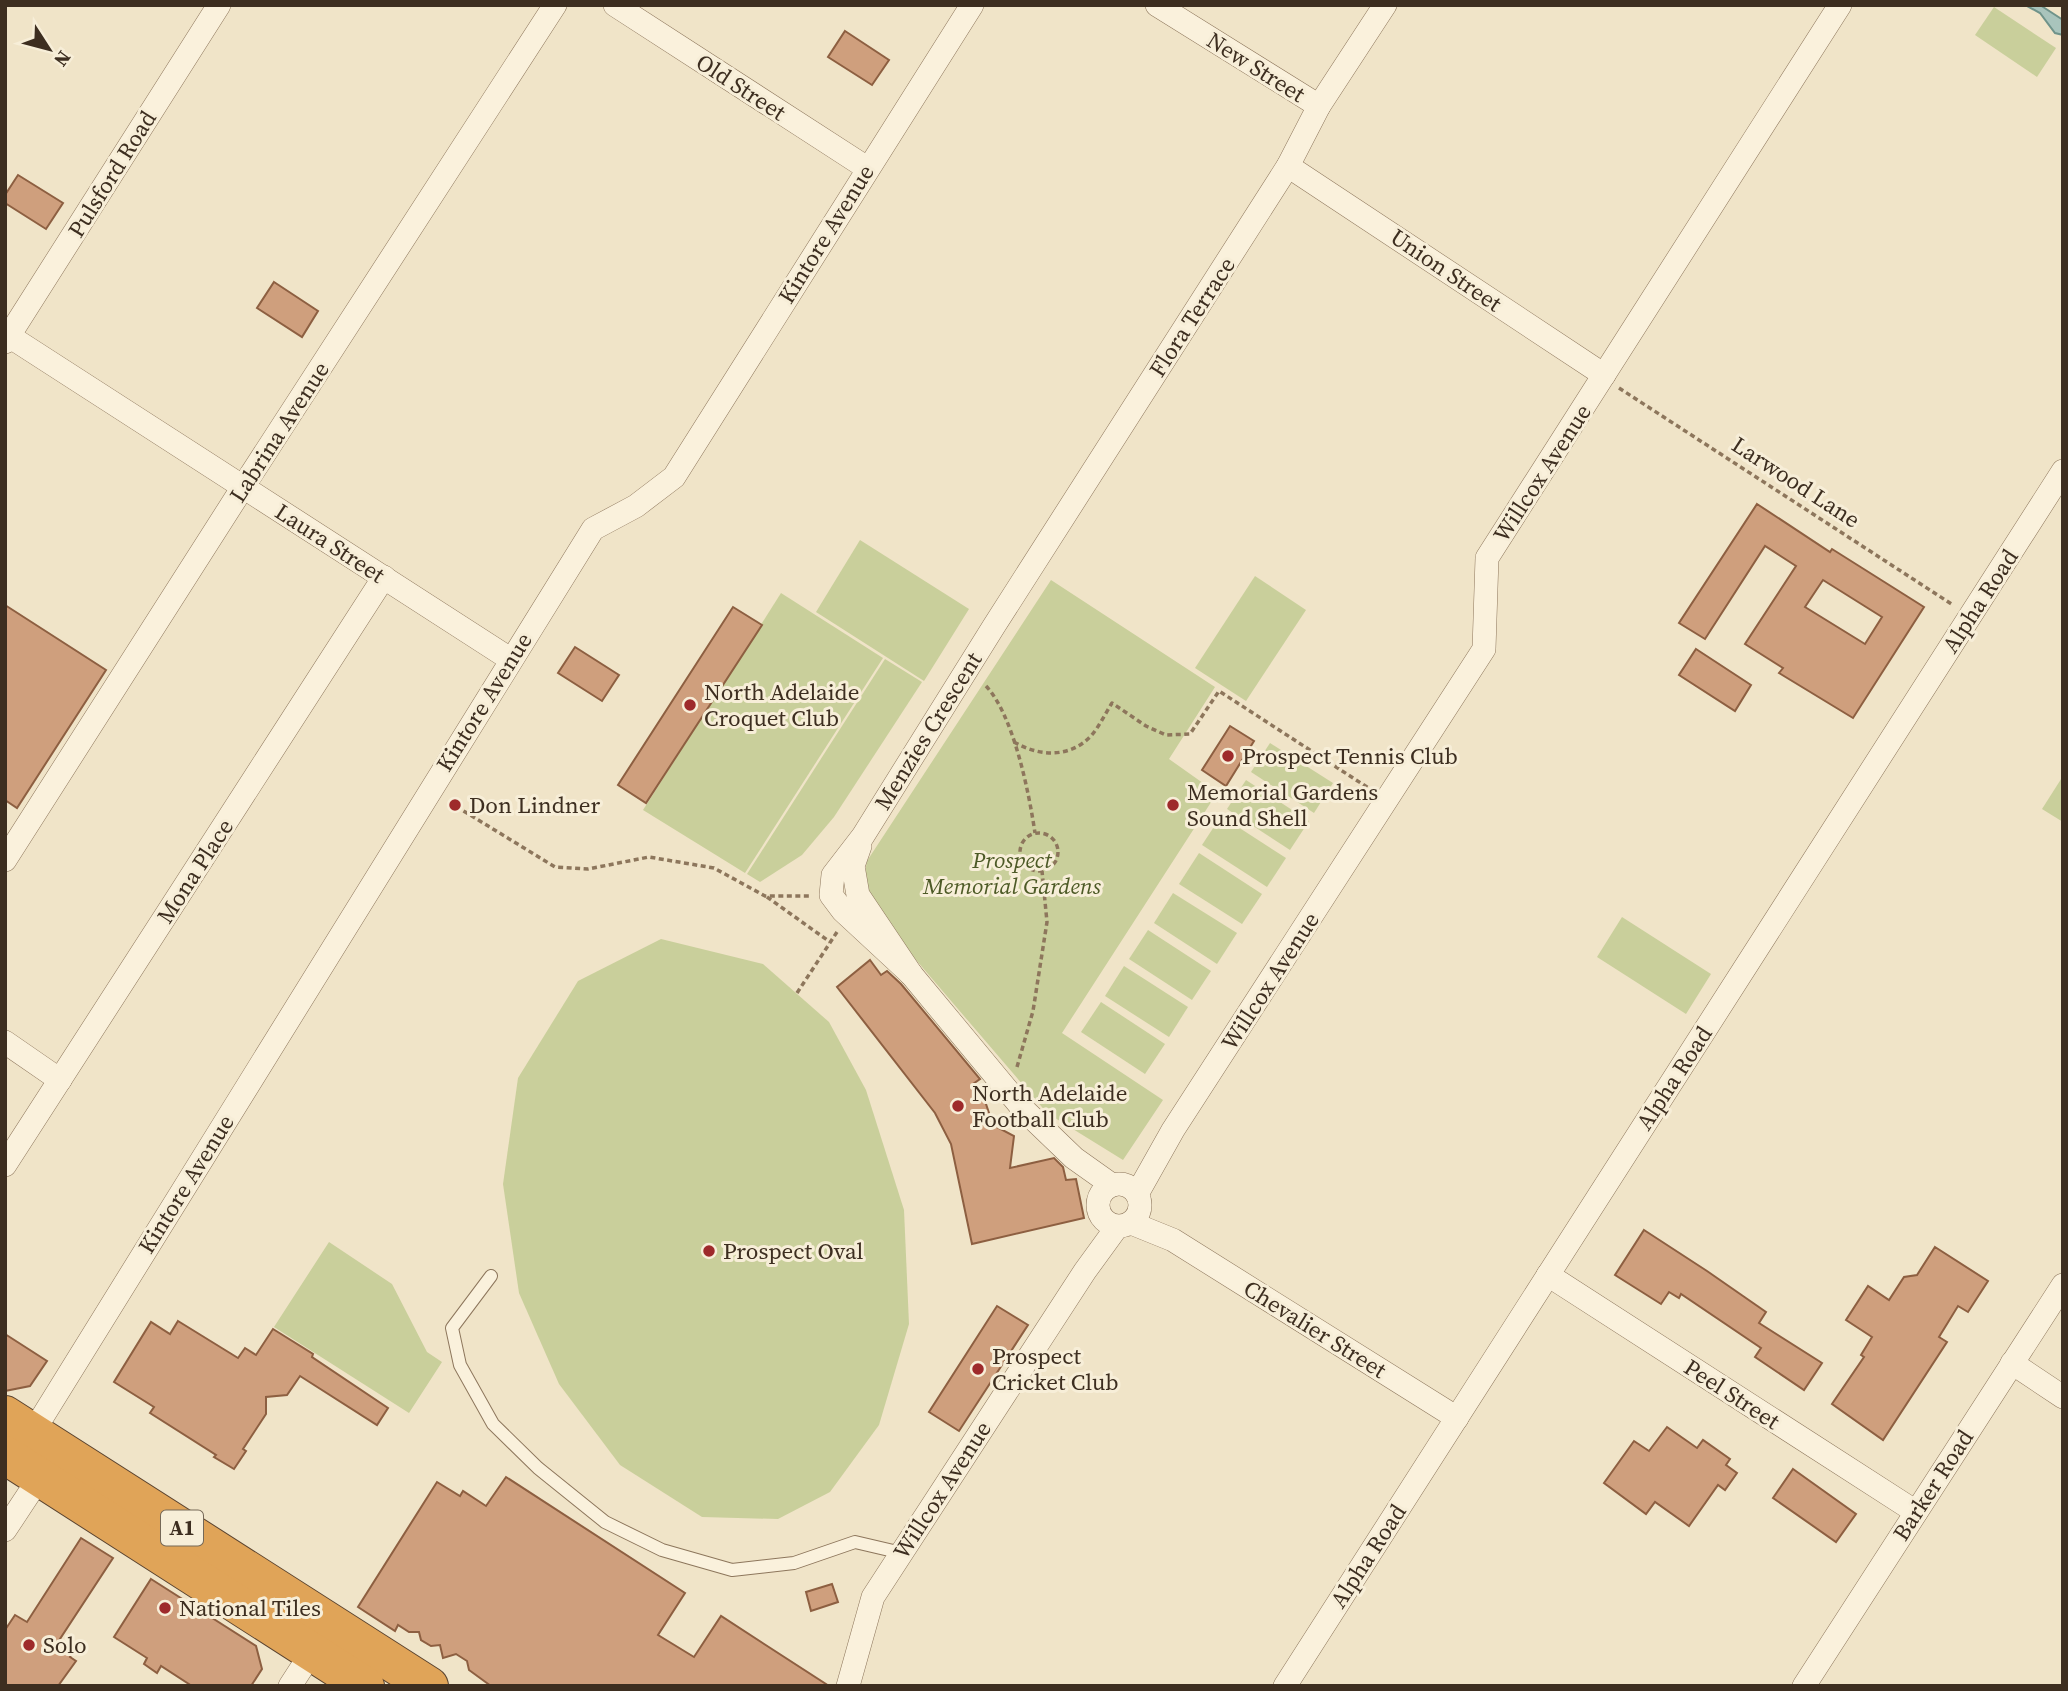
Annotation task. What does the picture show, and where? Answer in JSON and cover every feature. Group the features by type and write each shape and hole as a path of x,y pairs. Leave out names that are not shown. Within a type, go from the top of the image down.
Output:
{"highway":[{"name":"A1","path":"14,1434 40,1477 321,1637 429,1686"},
{"name":"A1","path":"14,1434 321,1637 365,1686"}],"street":[{"name":"Pulsford Road","path":"7,339 219,5"},
{"name":"Labrina Avenue","path":"5,860 555,5"},
{"name":"Old Street","path":"615,5 867,168"},
{"name":"Kintore Avenue","path":"14,1434 429,790 593,529 636,506 674,477 972,5"},
{"name":"New Street","path":"1157,5 1319,106"},
{"name":"Flora Terrace","path":"994,626 1288,166 1319,106 1385,5"},
{"name":"Willcox Avenue","path":"848,1686 873,1597 1085,1270 1119,1205 1173,1130 1485,649 1487,558 1840,5"},
{"name":"Union Street","path":"1288,166 1604,377"},
{"name":"Laura Street","path":"7,339 510,659"},
{"name":"Alpha Road","path":"1285,1686 2063,471"},
{"name":"Mona Place","path":"5,1165 384,577"},
{"name":"Menzies Crescent","path":"911,974 848,916 831,895 833,875 863,836 994,626"},
{"name":"Menzies Crescent","path":"863,836 853,866 858,895 911,974 1023,1108 1119,1205"},
{"path":"5,1042 60,1080"},
{"name":"Chevalier Street","path":"1119,1205 1457,1418"},
{"name":"Peel Street","path":"1548,1275 1916,1512"},
{"name":"Barker Road","path":"1804,1686 2063,1285"},
{"path":"2012,1363 2063,1398"},
{"path":"5,1530 40,1477"},
{"path":"290,1686 321,1637"}],"lane":[{"path":"491,1276 452,1328 460,1365 493,1424 538,1468 605,1522 662,1550 732,1570 794,1563 855,1542 902,1553"}],"path":[{"name":"Larwood Lane","path":"1604,377 1970,616"},
{"path":"986,686 1001,705 1014,741 1030,801 1035,833"},
{"path":"1014,741 1030,752 1050,755 1070,750 1090,737 1112,703 1146,726 1166,735 1190,734 1219,691 1388,801"},
{"path":"429,790 555,867 588,869 649,857 714,868 765,896 831,942"},
{"path":"1035,833 1048,835 1058,849 1056,862 1042,871 1030,867 1021,858 1020,847 1026,838 1035,833"},
{"path":"1017,1067 1033,1011 1047,922 1042,871"},
{"path":"765,896 831,895"},
{"path":"797,993 848,916"}],"green space":[{"path":"1994,7 2056,48 2037,77 1975,35"},
{"path":"860,540 969,609 924,681 816,612"},
{"path":"1255,576 1306,610 1246,701 1195,668"},
{"name":"Prospect Memorial Gardens","path":"1051,580 1215,687 1169,759 1217,793 1062,1033 1163,1100 1123,1160 1047,1113 869,905 863,884 867,861"},
{"path":"781,593 883,658 745,873 643,810"},
{"path":"885,659 922,682 834,817 802,855 760,882 747,874"},
{"path":"1270,743 1333,783 1314,813 1251,772"},
{"path":"2063,776 2063,822 2042,809"},
{"path":"1246,780 1309,821 1290,850 1227,809"},
{"path":"1221,816 1286,858 1267,887 1202,845"},
{"path":"1199,853 1262,894 1242,924 1179,884"},
{"path":"1173,893 1237,933 1217,964 1154,923"},
{"path":"1622,917 1711,974 1686,1014 1597,957"},
{"path":"1148,930 1211,971 1192,1000 1129,959"},
{"name":"Prospect Oval","path":"661,939 763,964 829,1022 866,1090 904,1210 909,1324 879,1425 830,1492 778,1519 702,1517 620,1465 559,1384 519,1293 503,1184 518,1078 578,981"},
{"path":"1124,966 1188,1007 1169,1037 1105,996"},
{"path":"1101,1002 1165,1044 1145,1074 1081,1032"},
{"path":"329,1242 392,1284 427,1352 442,1362 409,1413 274,1327"}],"water":[{"path":"2040,5 2063,20 2063,35 2055,33 2040,13 2027,6"}],"building":[{"path":"845,31 889,60 872,85 828,57"},
{"path":"18,175 63,203 46,229 5,203 5,195"},
{"path":"274,282 318,311 302,337 257,308"},
{"path":"1757,504 1830,552 1832,549 1924,607 1853,718 1779,673 1783,668 1745,644 1796,566 1765,546 1705,639 1679,623","holes":["1823,580 1882,617 1865,644 1805,607"]},
{"path":"5,605 106,670 17,808 5,800"},
{"name":"North Adelaide Croquet Club","path":"733,607 762,625 646,803 618,785"},
{"path":"575,647 619,675 602,701 558,673"},
{"path":"1696,649 1751,685 1735,711 1679,675"},
{"name":"Prospect Tennis Club","path":"1230,726 1254,741 1226,786 1202,770"},
{"name":"North Adelaide Football Club","path":"870,960 881,975 887,971 901,984 980,1079 973,1084 984,1098 993,1125 1014,1136 1010,1168 1054,1158 1063,1167 1066,1180 1076,1179 1084,1218 972,1244 951,1144 935,1113 837,987"},
{"path":"1644,1230 1766,1312 1759,1323 1822,1363 1804,1390 1755,1357 1761,1348 1681,1294 1679,1298 1669,1292 1661,1304 1615,1275"},
{"path":"1935,1247 1988,1281 1968,1312 1958,1306 1939,1337 1947,1342 1883,1440 1832,1404 1864,1357 1861,1355 1872,1337 1846,1320 1868,1286 1889,1300 1904,1277 1917,1275"},
{"name":"Prospect Cricket Club","path":"997,1306 1028,1325 959,1431 929,1412"},
{"path":"178,1321 238,1358 245,1348 256,1355 273,1329 388,1408 377,1425 300,1376 287,1395 266,1397 266,1414 243,1449 246,1451 234,1469 150,1413 154,1407 114,1382 151,1322 170,1334"},
{"path":"5,1334 47,1361 30,1386 5,1391"},
{"path":"1667,1427 1697,1448 1703,1440 1730,1459 1726,1465 1737,1473 1725,1490 1718,1485 1689,1526 1655,1502 1646,1514 1604,1483 1634,1441 1649,1451"},
{"path":"1793,1469 1856,1514 1836,1542 1773,1498"},
{"path":"506,1477 685,1593 658,1635 694,1657 721,1616 829,1686 491,1686 469,1670 467,1661 456,1654 443,1658 440,1645 431,1646 421,1640 419,1632 409,1632 398,1625 395,1631 358,1607 437,1482 460,1496 463,1491 486,1506"},
{"path":"81,1538 113,1558 58,1642 73,1651 70,1657 76,1661 58,1686 5,1686 5,1630 15,1615 27,1622"},
{"name":"National Tiles","path":"151,1579 256,1646 262,1669 251,1686 192,1686 161,1666 157,1673 144,1664 147,1658 114,1637"},
{"path":"832,1584 838,1602 811,1611 806,1592"}],"place":[{"name":"North Adelaide Croquet Club","path":"690,705"},
{"name":"Prospect Tennis Club","path":"1228,756"},
{"name":"Don Lindner","path":"455,805"},
{"name":"Memorial Gardens Sound Shell","path":"1173,805"},
{"name":"North Adelaide Football Club","path":"958,1106"},
{"name":"Prospect Oval","path":"709,1251"},
{"name":"Prospect Cricket Club","path":"978,1369"},
{"name":"National Tiles","path":"165,1608"},
{"name":"Solo","path":"29,1645"}]}
